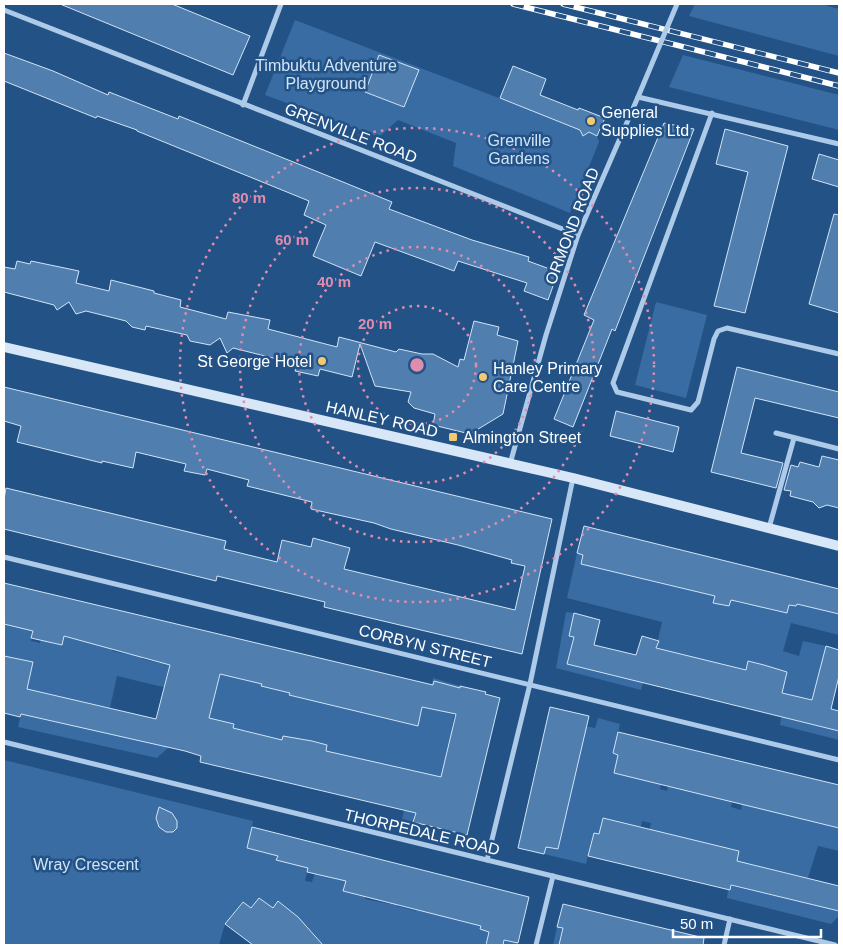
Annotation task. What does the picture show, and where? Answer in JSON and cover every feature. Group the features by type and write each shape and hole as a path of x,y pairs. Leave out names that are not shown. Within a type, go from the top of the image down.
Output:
{"street":[{"name":"ORMOND ROAD","path":"510,465 546,335 578,235 677,4"},
{"path":"243,105 280,5"},
{"name":"GRENVILLE ROAD","path":"4,10 578,235"},
{"path":"638,97 839,144"},
{"path":"712,113 613,383 617,392 691,410 698,402 714,339 718,331 727,328 839,354"},
{"name":"HANLEY ROAD","path":"4,346 572,478 839,546"},
{"path":"776,433 839,450"},
{"path":"769,528 794,438"},
{"path":"487,860 530,684 572,478"},
{"name":"CORBYN STREET","path":"4,557 839,760"},
{"name":"THORPEDALE ROAD","path":"4,742 835,945"},
{"path":"536,945 553,876"},
{"path":"724,945 730,920"}],"green space":[{"path":"695,4 821,4 839,9 839,56 689,16"},
{"path":"295,20 580,129 583,135 589,132 597,136 599,142 570,213 453,166 456,143 398,120 379,137 265,95"},
{"path":"683,55 839,95 839,130 669,87"},
{"path":"656,302 707,315 686,398 635,385"},
{"path":"577,553 643,579 715,596 713,602 729,606 733,591 736,602 755,606 758,597 767,609 786,613 789,605 796,606 797,604 839,614 839,635 791,623 783,651 799,656 803,641 826,646 815,692 821,706 782,693 785,678 773,670 773,668 749,661 746,670 656,648 662,622 567,598"},
{"path":"566,612 574,613 569,635 574,637 568,664 643,683 641,690 556,668"},
{"path":"46,616 52,642 61,645 64,636 72,638 116,633 112,651 131,655 146,640 142,659 161,663 166,645 210,678 219,680 220,673 265,669 261,686 294,676 289,695 310,700 323,684 319,702 370,714 382,706 380,717 418,726 422,707 428,708 433,678 460,686 452,727 464,730 439,786 416,810 413,822 402,819 413,771 330,752 326,768 292,738 283,736 282,740 272,738 258,751 262,735 244,730 229,745 234,724 217,720 207,732 213,699 117,676 110,708 27,690 10,665 4,664 4,623 33,631 31,641 40,643"},
{"path":"21,714 169,747 157,758 18,727"},
{"path":"781,717 839,731 839,740 780,725"},
{"path":"598,718 620,724 613,753 618,755 614,773 661,784 660,789 667,791 673,767 674,788 693,792 736,784 731,807 741,810 742,804 839,828 839,851 818,846 808,878 747,863 747,865 736,863 739,851 730,848 716,863 720,846 711,844 706,861 705,843 687,838 673,853 677,836 659,832 645,846 651,823 642,821 641,827 630,825 618,839 622,822 603,818 599,834 594,833 586,864 544,854 546,847 558,849 576,770 576,724 595,728"},
{"name":"Wray Crescent","path":"4,760 253,821 247,848 268,853 279,849 277,859 308,868 305,881 312,882 315,873 340,880 348,874 343,891 360,896 370,879 365,899 390,904 394,887 401,888 397,906 416,911 421,892 458,902 453,919 472,924 477,907 485,909 480,929 505,936 504,940 518,943 517,945 503,945 503,940 488,937 486,945 323,945 306,925 290,939 283,933 296,915 279,901 273,908 259,898 251,908 242,902 225,924 219,945 4,945"},
{"path":"732,886 839,911 839,916 831,924 727,898 728,889"},
{"path":"557,927 563,928 559,945 553,945"}],"building":[{"path":"60,4 172,4 250,36 233,75"},
{"path":"4,53 53,71 108,95 109,92 178,119 179,116 343,182 392,202 389,209 472,240 529,257 528,261 558,272 548,300 524,291 527,283 458,261 454,271 375,242 361,276 313,256 326,225 304,215 309,201 137,130 97,116 96,118 4,81"},
{"path":"379,55 419,70 404,107 365,92"},
{"path":"513,66 546,79 540,95 605,118 597,136 589,132 583,136 580,130 500,98"},
{"path":"664,123 694,129 615,331 612,329 573,427 554,419 594,320 584,315"},
{"path":"725,129 788,146 745,313 714,306 748,172 716,164"},
{"path":"819,154 839,160 839,187 812,179"},
{"path":"834,214 839,215 839,313 809,304"},
{"path":"17,261 30,264 31,261 79,271 76,283 109,291 111,280 154,291 154,293 181,300 180,307 226,319 228,312 270,320 268,329 337,347 339,337 396,352 399,349 422,354 433,354 458,367 460,359 464,360 474,321 499,327 497,335 518,341 503,414 470,434 433,425 435,414 414,408 408,402 411,392 375,386 360,344 352,377 320,369 318,376 295,371 297,364 233,348 227,353 220,338 210,345 190,341 187,335 146,326 145,330 132,327 126,321 86,311 76,314 69,302 57,310 54,305 4,292 4,267 15,269"},
{"path":"737,367 839,392 839,418 755,398 741,453 783,463 776,488 711,472"},
{"path":"4,387 552,519 522,654 324,607 325,602 217,576 216,581 4,529 6,488 226,541 224,549 277,562 282,540 311,547 313,538 350,548 344,569 515,610 525,566 511,563 512,560 458,545 311,509 312,502 247,486 249,480 207,469 205,475 184,471 186,464 136,452 133,468 102,461 102,463 17,442 21,426 4,421"},
{"path":"616,411 679,427 673,452 610,436"},
{"path":"822,456 839,460 839,508 827,505 819,508 813,502 790,496 791,491 784,490 791,465 798,467 800,462 819,467"},
{"path":"584,526 839,589 839,614 797,604 796,606 789,605 787,613 731,600 729,606 713,603 715,596 581,564 583,555 577,553"},
{"path":"4,583 433,685 434,681 486,692 485,694 500,698 467,835 413,822 416,813 200,762 201,756 185,751 21,714 20,717 4,713 4,656 33,662 27,689 156,719 170,665 64,636 62,645 31,638 33,631 4,624","holes":["220,674 262,684 261,686 290,693 289,695 418,726 422,707 456,714 441,777 326,751 327,745 312,741 283,736 282,740 233,728 234,724 209,718"]},
{"path":"574,613 600,620 594,645 636,655 642,636 659,641 656,648 746,670 748,661 764,665 787,672 782,693 812,700 826,646 839,650 839,676 831,709 839,711 839,731 567,664 574,637 569,636"},
{"path":"550,707 589,716 558,849 546,847 544,854 518,848"},
{"path":"618,732 839,785 839,828 614,773 618,755 613,753"},
{"path":"159,807 172,813 177,821 177,828 173,832 166,832 159,827 156,818"},
{"path":"603,818 739,851 737,861 839,886 839,911 731,885 730,890 588,856 594,833 599,834"},
{"path":"252,827 529,897 518,943 504,940 503,945 486,945 489,932 480,929 481,926 343,891 346,881 307,872 308,868 276,860 278,856 247,848"},
{"path":"259,898 273,908 278,901 298,917 323,945 253,945 225,924 243,902 251,908"},
{"path":"563,904 704,938 703,945 559,945 563,928 557,927"}],"railway":[{"path":"513,4 839,86"},
{"path":"563,4 839,73"}],"place":[{"name":"General Supplies Ltd","path":"591,121"},
{"name":"St George Hotel","path":"322,361"},
{"name":"Hanley Primary Care Centre","path":"483,377"},
{"name":"Almington Street","path":"453,437"}],"park label":[{"name":"Timbuktu Adventure Playground","path":"326,74"},
{"name":"Grenville Gardens","path":"519,149"}]}
